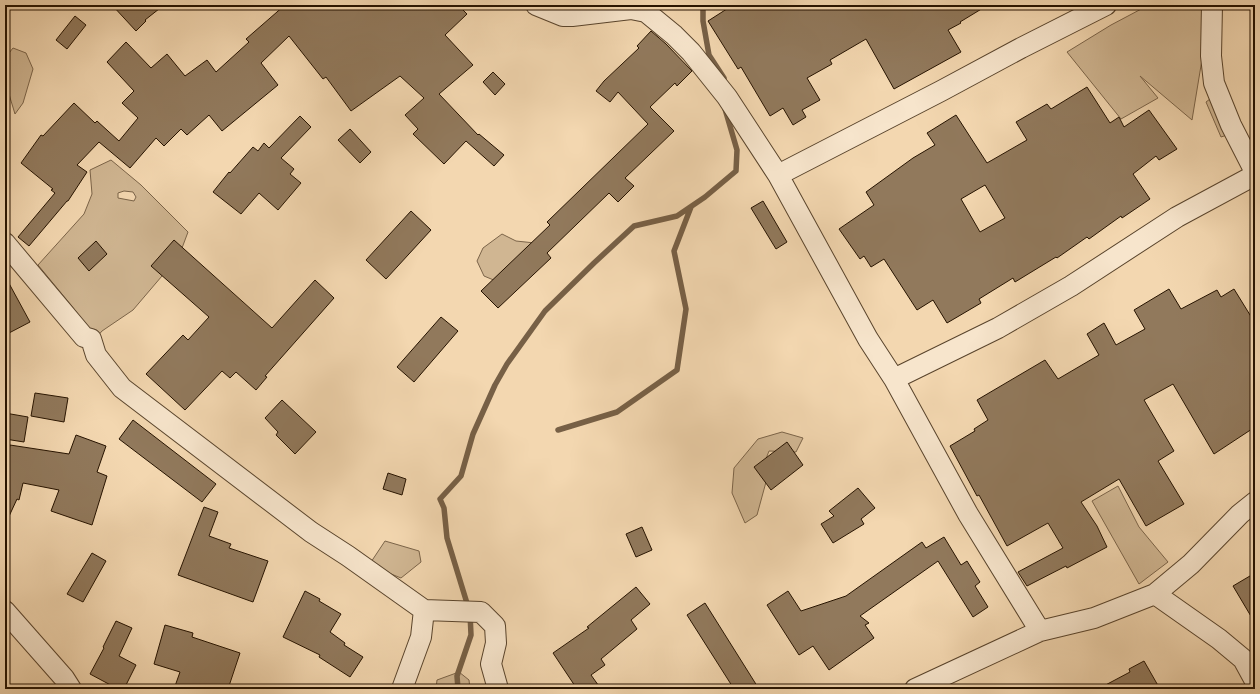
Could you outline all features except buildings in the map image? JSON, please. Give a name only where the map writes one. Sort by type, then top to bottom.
[{"type":"street","points":[[536,5],[568,16],[649,8],[691,52],[727,97],[778,175],[868,339],[894,379],[968,514],[1040,632]]},
{"type":"street","points":[[778,175],[1106,5]]},
{"type":"street","points":[[1212,5],[1211,56],[1214,83],[1231,125],[1255,172]]},
{"type":"street","points":[[894,379],[998,328],[1071,286],[1177,218],[1255,175]]},
{"type":"street","points":[[5,242],[84,338],[90,339],[96,355],[122,388],[311,532],[348,556],[424,610],[481,612],[495,626],[496,643],[491,664],[498,689]]},
{"type":"street","points":[[915,689],[1040,632],[1094,618],[1155,594],[1191,564],[1240,514],[1255,502]]},
{"type":"street","points":[[1155,594],[1219,639],[1243,659],[1255,681]]},
{"type":"street","points":[[402,689],[421,638],[424,610]]},
{"type":"street","points":[[5,612],[64,678],[71,689]]},
{"type":"shaded area","points":[[1151,5],[1211,5],[1192,120],[1140,76],[1158,98],[1121,119],[1067,52],[1111,25]]},
{"type":"shaded area","points":[[13,48],[26,53],[33,69],[23,103],[15,114],[5,81],[5,58]]},
{"type":"shaded area","points":[[1214,96],[1230,134],[1221,137],[1206,102]]},
{"type":"shaded area","points":[[111,160],[141,185],[188,232],[179,256],[133,310],[102,331],[96,338],[38,265],[84,214],[92,194],[90,170]],"holes":[[[124,191],[133,192],[136,197],[134,201],[118,198],[118,193]]]},
{"type":"shaded area","points":[[502,234],[516,241],[535,243],[496,281],[484,276],[477,261],[483,248]]},
{"type":"shaded area","points":[[782,432],[803,438],[796,452],[769,451],[760,474],[766,482],[757,515],[745,523],[732,493],[734,468],[758,439]]},
{"type":"shaded area","points":[[1118,486],[1139,527],[1168,562],[1139,584],[1092,501]]},
{"type":"shaded area","points":[[385,541],[419,551],[421,562],[401,578],[369,565]]},
{"type":"shaded area","points":[[459,672],[469,680],[470,689],[436,689],[437,680]]},
{"type":"waterway","points":[[703,5],[703,21],[709,55],[724,78]]},
{"type":"waterway","points":[[458,689],[457,676],[471,635],[470,613],[447,538],[444,508],[440,499],[461,476],[473,434],[495,385],[507,364],[545,311],[634,226],[677,216],[705,197],[736,171],[737,150],[725,109]]},
{"type":"waterway","points":[[558,430],[617,412],[677,370],[686,309],[674,251],[691,207]]}]
